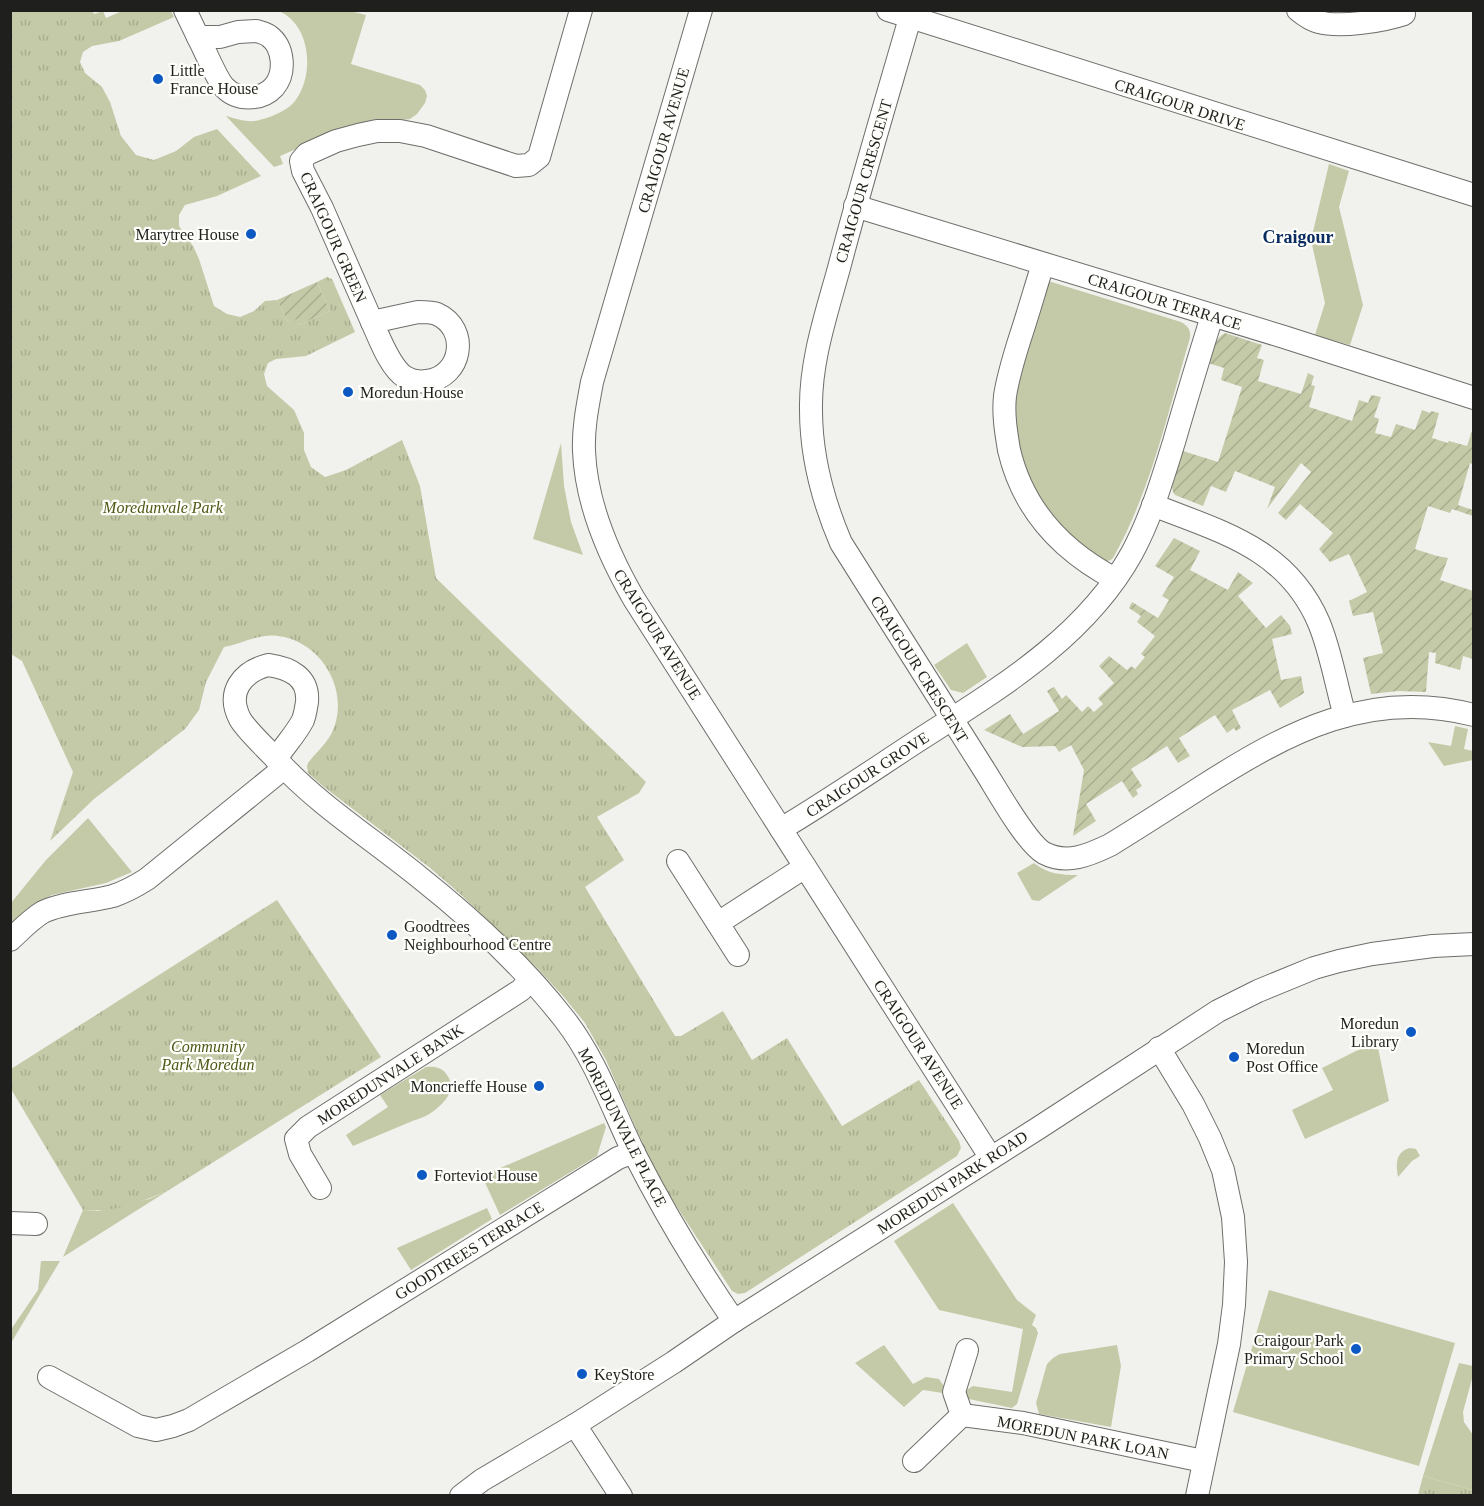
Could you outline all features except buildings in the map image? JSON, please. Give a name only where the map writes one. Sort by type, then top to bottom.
[{"type":"street","points":[[185,10],[198,37]]},
{"type":"street","name":"CRAIGOUR GREEN","points":[[372,322],[322,208],[303,171],[301,161],[307,154],[347,138],[377,131],[400,131],[426,136],[516,166],[529,165],[539,158],[581,10]]},
{"type":"street","name":"CRAIGOUR AVENUE","points":[[701,10],[592,382],[585,415],[584,451],[588,483],[605,541],[617,570],[634,599],[991,1158]]},
{"type":"street","name":"CRAIGOUR DRIVE","points":[[888,10],[1473,195]]},
{"type":"street","points":[[1298,10],[1320,22],[1341,24],[1408,18]]},
{"type":"street","name":"CRAIGOUR CRESCENT","points":[[910,18],[855,206],[815,361],[811,409],[814,449],[831,519],[841,543],[1034,845],[1049,855],[1065,859],[1081,858],[1110,845],[1258,752],[1327,721],[1367,711],[1409,707],[1449,710],[1473,715]]},
{"type":"street","name":"CRAIGOUR TERRACE","points":[[855,206],[1284,337],[1473,398]]},
{"type":"street","points":[[1043,264],[1007,384],[1005,428],[1011,459],[1024,493],[1042,521],[1077,556],[1115,579]]},
{"type":"street","name":"CRAIGOUR GROVE","points":[[781,829],[989,694],[1048,651],[1085,616],[1115,579],[1136,546],[1163,477],[1212,316]]},
{"type":"street","points":[[1153,505],[1246,543],[1272,560],[1284,572],[1299,589],[1318,622],[1325,639],[1345,716]]},
{"type":"street","name":"MOREDUNVALE PLACE","points":[[10,940],[29,922],[44,912],[66,905],[114,896],[147,879],[280,763],[319,801],[420,877],[494,942],[565,1019],[591,1058],[634,1152],[674,1227],[734,1321]]},
{"type":"street","points":[[678,861],[738,955]]},
{"type":"street","points":[[718,923],[806,867]]},
{"type":"street","name":"MOREDUN PARK ROAD","points":[[460,1496],[1218,1011],[1258,991],[1314,968],[1372,954],[1433,946],[1473,944]]},
{"type":"street","name":"MOREDUNVALE BANK","points":[[320,1188],[300,1154],[296,1139],[308,1127],[521,990],[530,979]]},
{"type":"street","points":[[1159,1048],[1193,1104],[1210,1138],[1223,1170],[1233,1217],[1236,1262],[1229,1344],[1197,1496]]},
{"type":"street","name":"GOODTREES TERRACE","points":[[49,1377],[138,1426],[156,1430],[189,1420],[307,1352],[618,1158],[634,1152]]},
{"type":"street","points":[[10,1223],[36,1224]]},
{"type":"street","points":[[914,1461],[962,1415],[954,1392],[967,1350]]},
{"type":"street","name":"MOREDUN PARK LOAN","points":[[962,1415],[1023,1423],[1203,1461]]},
{"type":"street","points":[[574,1425],[621,1496]]},
{"type":"green space","name":"Moredunvale Park","points":[[92,10],[94,14],[103,11],[106,18],[122,11],[171,11],[174,17],[119,41],[92,46],[83,52],[80,62],[85,73],[102,87],[110,102],[121,136],[136,155],[154,160],[176,151],[194,137],[217,129],[261,176],[217,196],[185,205],[179,215],[179,226],[199,259],[214,306],[227,314],[240,317],[254,311],[265,301],[277,300],[288,322],[296,318],[299,325],[330,311],[317,282],[327,277],[332,279],[355,332],[306,356],[276,359],[268,363],[264,374],[267,386],[294,410],[304,433],[304,450],[311,467],[325,477],[346,470],[402,440],[420,486],[436,578],[646,782],[639,793],[597,817],[624,860],[585,887],[675,1036],[681,1036],[723,1011],[752,1060],[787,1038],[842,1126],[919,1080],[959,1141],[961,1148],[957,1156],[745,1293],[738,1294],[732,1291],[671,1198],[651,1163],[606,1060],[585,1023],[563,996],[458,892],[308,773],[308,763],[331,735],[337,715],[338,699],[328,670],[319,657],[307,647],[293,640],[271,635],[224,647],[206,682],[199,710],[185,729],[94,799],[50,841],[73,772],[22,661],[11,654],[11,11]]},
{"type":"green space","points":[[279,11],[350,11],[366,15],[351,64],[420,85],[427,96],[425,103],[410,119],[354,124],[280,156],[283,164],[274,167],[226,116],[251,121],[267,118],[289,107],[301,90],[307,65],[303,39],[298,27]]},
{"type":"green space","points":[[1329,164],[1349,171],[1339,207],[1363,305],[1350,345],[1315,335],[1325,303],[1311,240]]},
{"type":"green space","points":[[1045,280],[1181,322],[1190,333],[1166,422],[1138,506],[1113,558],[1108,561],[1092,557],[1039,503],[1015,443],[1015,381]]},
{"type":"green space","points":[[317,282],[330,311],[299,325],[296,319],[288,322],[277,300]]},
{"type":"green space","points":[[1225,333],[1262,345],[1257,358],[1264,360],[1258,381],[1301,394],[1308,373],[1314,376],[1311,385],[1315,386],[1309,407],[1352,421],[1359,400],[1368,403],[1371,395],[1381,397],[1374,417],[1379,419],[1375,433],[1391,437],[1396,424],[1415,430],[1422,410],[1439,413],[1432,438],[1467,446],[1473,431],[1473,464],[1470,463],[1458,505],[1473,510],[1473,516],[1452,509],[1450,513],[1428,506],[1415,549],[1448,558],[1440,580],[1473,591],[1473,659],[1463,656],[1460,670],[1435,663],[1436,653],[1429,652],[1426,692],[1398,691],[1371,694],[1363,658],[1383,653],[1373,612],[1353,616],[1349,601],[1367,592],[1349,554],[1330,562],[1319,549],[1333,533],[1300,504],[1286,520],[1278,513],[1311,472],[1301,463],[1267,509],[1275,487],[1235,471],[1226,492],[1211,486],[1203,506],[1175,495],[1173,492],[1172,487],[1183,451],[1218,462],[1242,387],[1221,380],[1224,368],[1208,363],[1216,342]]},
{"type":"green space","points":[[561,443],[564,486],[571,522],[583,555],[533,539]]},
{"type":"green space","points":[[1174,538],[1200,551],[1190,570],[1228,590],[1238,572],[1253,583],[1238,596],[1266,628],[1281,615],[1290,626],[1292,634],[1272,639],[1281,680],[1301,676],[1304,693],[1280,708],[1270,690],[1232,710],[1241,728],[1236,731],[1234,728],[1227,733],[1215,715],[1179,738],[1190,756],[1178,763],[1167,746],[1131,769],[1142,786],[1136,790],[1138,794],[1133,798],[1122,781],[1086,804],[1096,821],[1073,836],[1084,770],[1071,745],[1059,752],[1055,746],[1022,747],[984,730],[1010,714],[1023,734],[1059,711],[1047,691],[1054,687],[1062,699],[1066,695],[1082,712],[1088,706],[1094,712],[1103,704],[1098,698],[1114,683],[1099,666],[1109,656],[1127,670],[1131,666],[1135,669],[1145,657],[1141,654],[1155,636],[1137,622],[1141,616],[1129,608],[1132,602],[1158,618],[1169,600],[1162,596],[1174,577],[1155,566]]},
{"type":"green space","points":[[967,643],[987,677],[963,693],[951,690],[934,665]]},
{"type":"green space","points":[[1455,726],[1468,729],[1464,749],[1473,751],[1473,760],[1444,766],[1428,742],[1451,746]]},
{"type":"green space","points":[[88,818],[132,872],[106,883],[52,895],[35,904],[11,927],[11,903],[46,860]]},
{"type":"green space","points":[[1034,863],[1044,870],[1055,873],[1078,875],[1039,901],[1032,900],[1017,873]]},
{"type":"green space","name":"Community Park Moredun","points":[[277,900],[381,1057],[169,1190],[116,1208],[83,1210],[11,1089],[11,1069]]},
{"type":"green space","points":[[1377,1043],[1389,1101],[1305,1139],[1292,1110],[1333,1090],[1322,1068]]},
{"type":"green space","points":[[426,1067],[440,1069],[450,1080],[449,1094],[443,1103],[426,1116],[353,1146],[346,1135],[388,1107],[380,1095]]},
{"type":"green space","points":[[604,1123],[606,1127],[597,1156],[500,1215],[482,1176]]},
{"type":"green space","points":[[1410,1148],[1416,1149],[1420,1156],[1412,1161],[1398,1177],[1399,1156]]},
{"type":"green space","points":[[169,1190],[63,1257],[83,1210],[98,1211],[149,1199]]},
{"type":"green space","points":[[953,1203],[1017,1300],[1036,1315],[1032,1325],[1038,1333],[1017,1404],[1012,1408],[964,1398],[965,1391],[973,1386],[1012,1392],[1023,1329],[939,1310],[894,1241]]},
{"type":"green space","points":[[487,1208],[492,1219],[411,1270],[397,1248]]},
{"type":"green space","points":[[41,1261],[60,1261],[11,1343],[11,1328],[38,1290]]},
{"type":"green space","points":[[1269,1290],[1455,1343],[1419,1466],[1233,1412]]},
{"type":"green space","points":[[884,1345],[913,1384],[926,1377],[939,1379],[944,1386],[943,1393],[923,1390],[904,1407],[855,1363]]},
{"type":"green space","points":[[1117,1345],[1121,1366],[1111,1427],[1039,1414],[1036,1403],[1047,1364],[1053,1358],[1060,1354]]},
{"type":"green space","points":[[1459,1363],[1473,1366],[1473,1375],[1463,1412],[1464,1422],[1473,1435],[1473,1490],[1423,1476]]},
{"type":"green space","points":[[1423,1476],[1473,1490],[1473,1495],[1418,1495]]},
{"type":"place","name":"Little France House","points":[[158,79]]},
{"type":"place","name":"Marytree House","points":[[251,234]]},
{"type":"place","name":"Moredun House","points":[[348,392]]},
{"type":"place","name":"Goodtrees Neighbourhood Centre","points":[[392,935]]},
{"type":"place","name":"Moredun Library","points":[[1411,1032]]},
{"type":"place","name":"Moredun Post Office","points":[[1234,1057]]},
{"type":"place","name":"Moncrieffe House","points":[[539,1086]]},
{"type":"place","name":"Forteviot House","points":[[422,1175]]},
{"type":"place","name":"Craigour Park Primary School","points":[[1356,1349]]},
{"type":"place","name":"KeyStore","points":[[582,1374]]},
{"type":"district","name":"Craigour","points":[[1298,237]]}]
